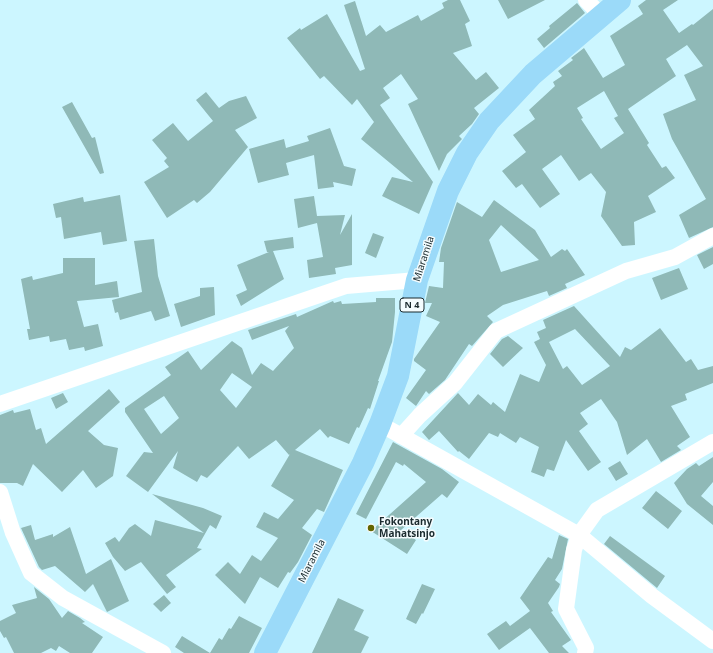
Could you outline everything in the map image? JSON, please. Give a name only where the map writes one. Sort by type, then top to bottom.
[{"type":"main road","name":"Miaramila","points":[[265,653],[363,463],[380,424],[398,376],[417,280],[448,191],[467,153],[489,121],[533,74],[600,19],[620,0]]},
{"type":"street","points":[[586,0],[593,7],[600,19]]},
{"type":"street","points":[[401,436],[420,415],[455,383],[496,331],[626,271],[675,257],[713,236]]},
{"type":"street","points":[[0,404],[346,286],[417,280]]},
{"type":"street","points":[[380,424],[579,534],[652,596],[713,641]]},
{"type":"street","points":[[585,653],[586,648],[566,609],[574,550],[579,534],[597,510],[713,442]]},
{"type":"street","points":[[0,492],[13,533],[31,573],[64,598],[163,653]]},
{"type":"building","points":[[448,0],[460,0],[470,21],[465,24],[472,46],[453,53],[476,80],[486,72],[499,88],[474,108],[479,114],[472,124],[459,136],[462,139],[447,154],[439,171],[408,104],[418,99],[401,74],[383,88],[390,98],[380,105],[433,182],[419,214],[382,196],[392,177],[413,182],[361,139],[374,122],[357,99],[352,105],[324,76],[320,79],[287,38],[300,28],[301,30],[327,14],[360,71],[365,69],[344,5],[355,1],[366,36],[380,25],[386,32],[418,15],[421,21],[444,8],[442,3]]},
{"type":"building","points":[[498,0],[545,0],[508,19]]},
{"type":"building","points":[[646,0],[678,0],[663,10],[679,33],[692,24],[693,25],[713,9],[713,227],[689,238],[679,215],[706,199],[672,139],[663,114],[696,100],[684,75],[703,66],[687,45],[666,59],[676,76],[628,109],[649,143],[647,145],[662,168],[666,166],[675,178],[648,196],[656,212],[634,222],[635,245],[622,246],[601,216],[606,192],[591,173],[579,181],[561,155],[542,169],[560,194],[540,208],[522,184],[516,188],[502,171],[526,152],[513,135],[535,119],[529,110],[555,86],[553,82],[562,76],[558,71],[573,60],[571,58],[584,48],[603,78],[625,65],[610,36],[643,14],[638,6]],"holes":[[[604,91],[618,116],[614,118],[624,133],[601,149],[581,119],[583,118],[577,108]]]},
{"type":"building","points":[[577,3],[585,13],[544,48],[537,39],[550,28],[549,26]]},
{"type":"building","points":[[206,92],[219,108],[229,101],[246,96],[257,118],[235,130],[248,147],[210,192],[197,203],[194,200],[167,218],[144,182],[169,167],[164,161],[167,158],[152,140],[173,123],[188,141],[213,121],[196,100]]},
{"type":"building","points":[[72,102],[92,138],[95,137],[104,173],[100,174],[62,107]]},
{"type":"building","points":[[330,128],[344,166],[356,169],[352,186],[333,182],[334,187],[318,189],[314,155],[286,163],[289,175],[258,183],[249,149],[284,139],[286,148],[309,141],[307,136]]},
{"type":"building","points":[[120,195],[127,241],[103,245],[101,232],[64,239],[61,217],[56,218],[53,204],[83,197],[84,202]]},
{"type":"building","points":[[314,196],[317,216],[345,215],[340,235],[352,214],[352,265],[335,268],[336,274],[309,278],[307,260],[323,257],[317,223],[298,228],[294,199]]},
{"type":"building","points":[[494,200],[535,230],[551,257],[562,249],[565,251],[567,249],[585,275],[565,284],[567,288],[549,296],[547,291],[503,305],[487,316],[493,322],[472,346],[469,344],[445,380],[429,394],[426,391],[416,406],[406,398],[426,370],[414,361],[414,359],[440,322],[426,316],[432,303],[425,303],[429,286],[443,288],[444,262],[439,262],[441,248],[457,202],[482,217]],"holes":[[[501,225],[539,260],[501,272],[489,240]]]},
{"type":"building","points":[[373,233],[384,237],[376,258],[365,253]]},
{"type":"building","points":[[293,237],[294,248],[273,251],[284,279],[241,306],[236,295],[247,290],[237,265],[269,252],[267,252],[264,241]]},
{"type":"building","points":[[154,239],[158,276],[170,316],[155,321],[151,311],[120,320],[118,312],[115,313],[112,300],[142,292],[134,241]]},
{"type":"building","points":[[713,247],[713,264],[704,269],[697,255]]},
{"type":"building","points":[[63,258],[95,258],[95,285],[117,281],[119,297],[77,301],[84,327],[98,324],[103,346],[85,351],[84,347],[69,350],[66,339],[50,342],[49,336],[29,340],[27,329],[30,329],[21,279],[32,276],[33,280],[63,273]]},
{"type":"building","points":[[679,268],[688,289],[661,300],[652,278]]},
{"type":"building","points":[[214,287],[215,315],[181,327],[174,304],[200,296],[200,288]]},
{"type":"building","points":[[376,298],[395,298],[395,312],[392,342],[370,409],[368,408],[359,428],[357,427],[349,444],[330,436],[328,438],[320,429],[295,450],[343,470],[324,512],[317,509],[302,528],[312,535],[298,562],[290,573],[288,572],[278,588],[260,577],[245,604],[215,575],[228,562],[240,574],[252,555],[261,561],[278,538],[256,527],[264,512],[278,519],[294,500],[271,486],[290,454],[289,455],[276,440],[249,459],[238,446],[207,478],[201,475],[197,482],[173,468],[178,451],[148,492],[126,476],[144,452],[153,453],[125,412],[125,408],[171,375],[165,367],[188,351],[201,370],[232,341],[242,348],[252,375],[261,363],[273,371],[294,348],[285,331],[289,326],[252,340],[248,330],[296,314],[297,317],[333,301],[334,303],[341,301],[342,304],[376,302]],"holes":[[[232,373],[252,387],[236,408],[220,390]],[[164,396],[179,418],[161,434],[144,409]]]},
{"type":"building","points":[[574,306],[620,357],[625,347],[631,350],[660,328],[686,362],[691,359],[698,370],[713,366],[713,383],[685,394],[687,400],[671,406],[690,437],[677,446],[681,450],[661,462],[647,439],[627,455],[617,422],[601,399],[580,413],[588,424],[579,431],[601,462],[588,471],[566,440],[554,471],[547,469],[544,477],[531,472],[539,447],[520,437],[516,443],[500,433],[498,437],[489,433],[469,459],[459,451],[458,452],[439,431],[429,440],[422,432],[458,393],[469,405],[478,394],[491,405],[493,402],[505,412],[520,374],[539,382],[546,365],[534,342],[540,339],[537,332],[546,328],[543,320]],"holes":[[[575,329],[610,366],[582,385],[567,366],[563,369],[549,342]]]},
{"type":"building","points":[[508,336],[523,348],[503,367],[490,354],[502,339]]},
{"type":"building","points":[[109,389],[120,402],[88,431],[104,445],[118,448],[113,476],[96,488],[83,470],[62,492],[33,464],[23,486],[17,483],[0,483],[0,415],[13,410],[14,413],[30,409],[36,430],[41,428],[46,444]]},
{"type":"building","points":[[63,393],[68,402],[56,409],[51,398]]},
{"type":"building","points":[[393,442],[442,469],[459,482],[447,498],[442,494],[401,530],[416,540],[407,554],[371,531],[426,482],[404,464],[403,466],[396,462],[366,519],[356,514]]},
{"type":"building","points":[[713,457],[713,482],[701,496],[713,506],[713,525],[687,504],[674,483],[687,469],[696,463],[699,466]]},
{"type":"building","points":[[620,461],[628,474],[616,481],[608,468]]},
{"type":"building","points":[[656,491],[682,511],[668,529],[642,508]]},
{"type":"building","points":[[152,494],[203,508],[222,516],[216,529],[210,525],[197,548],[202,549],[166,575],[176,587],[167,594],[141,562],[125,571],[113,557],[105,543],[115,537],[119,542],[129,528],[135,524],[151,536],[155,520],[204,533]]},
{"type":"building","points":[[31,525],[35,540],[53,534],[53,537],[70,527],[86,574],[111,559],[129,601],[107,612],[93,584],[85,592],[55,566],[42,570],[39,567],[21,528]]},
{"type":"building","points":[[559,535],[568,539],[562,569],[555,580],[560,584],[548,603],[553,611],[551,612],[571,640],[562,646],[569,653],[549,653],[530,628],[499,650],[487,634],[506,621],[510,626],[530,611],[520,598],[548,557],[552,559]]},
{"type":"building","points":[[610,536],[665,576],[657,588],[604,544]]},
{"type":"building","points":[[422,584],[435,589],[423,614],[422,613],[416,624],[406,619]]},
{"type":"building","points":[[34,587],[49,599],[62,618],[68,611],[80,618],[85,622],[82,623],[103,637],[92,653],[70,653],[59,646],[56,651],[51,648],[41,653],[14,653],[6,637],[4,638],[0,631],[0,621],[16,613],[12,605],[37,598]]},
{"type":"building","points":[[164,595],[171,603],[161,612],[153,604]]},
{"type":"building","points":[[338,598],[364,610],[354,630],[369,637],[361,653],[312,653]]},
{"type":"building","points":[[239,616],[262,628],[249,653],[210,653],[219,638],[222,640],[229,628],[231,629]]},
{"type":"building","points":[[182,636],[210,653],[184,653],[175,647]]},
{"type":"place","name":"Fokontany Mahatsinjo","points":[[371,528]]}]
